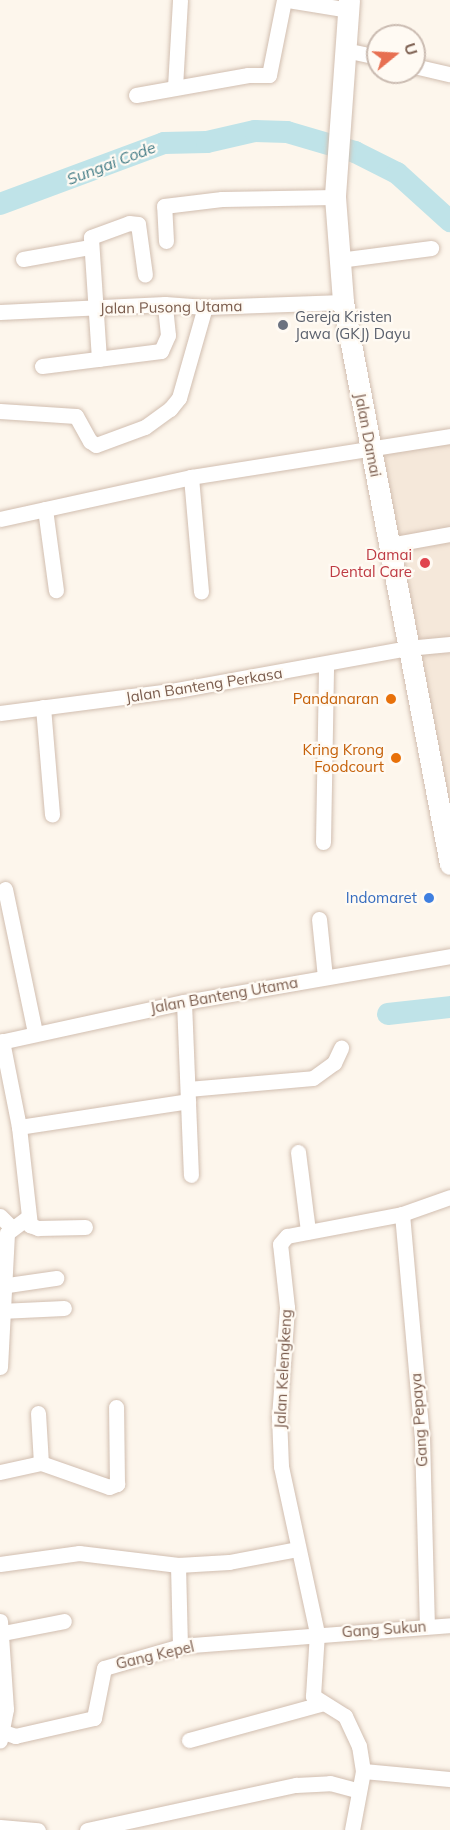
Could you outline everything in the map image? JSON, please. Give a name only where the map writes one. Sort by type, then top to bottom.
[{"type":"main road","name":"Jalan Damai","points":[[349,5],[335,196],[343,302],[407,648],[445,799],[450,864]]},
{"type":"street","points":[[176,87],[180,0]]},
{"type":"street","points":[[136,95],[248,75],[269,75],[286,0],[349,5]]},
{"type":"street","points":[[345,50],[366,54]]},
{"type":"street","points":[[426,69],[450,74]]},
{"type":"street","points":[[166,241],[164,206],[222,199],[335,196]]},
{"type":"street","points":[[99,359],[89,247],[91,237],[134,222],[139,229],[145,275]]},
{"type":"street","points":[[23,259],[89,247]]},
{"type":"street","points":[[339,260],[431,248]]},
{"type":"street","name":"Jalan Pusong Utama","points":[[0,312],[165,304],[205,307],[343,302]]},
{"type":"street","points":[[42,366],[161,351],[168,334],[165,304]]},
{"type":"street","points":[[0,411],[76,416],[90,441],[96,445],[151,424],[179,398],[205,307]]},
{"type":"street","points":[[0,519],[191,477],[450,436]]},
{"type":"street","points":[[191,477],[201,592]]},
{"type":"street","points":[[45,509],[56,590]]},
{"type":"street","points":[[389,545],[450,534]]},
{"type":"street","name":"Jalan Banteng Perkasa","points":[[0,713],[114,699],[326,665],[407,648],[450,644]]},
{"type":"street","points":[[323,842],[326,665]]},
{"type":"street","points":[[43,707],[52,815]]},
{"type":"street","points":[[5,889],[35,1033]]},
{"type":"street","points":[[319,919],[325,977]]},
{"type":"street","name":"Jalan Banteng Utama","points":[[1,1041],[184,1002],[450,956]]},
{"type":"street","points":[[184,1002],[191,1175]]},
{"type":"street","points":[[1,1041],[19,1127],[27,1218],[30,1225],[38,1228],[85,1227]]},
{"type":"street","points":[[19,1127],[188,1095],[313,1078],[333,1063],[341,1048]]},
{"type":"street","points":[[298,1152],[308,1231]]},
{"type":"street","name":"Jalan Kelengkeng","points":[[321,1704],[313,1696],[317,1633],[297,1549],[281,1466],[279,1417],[287,1307],[280,1248],[287,1236],[402,1214],[450,1197]]},
{"type":"street","name":"Gang Pepaya","points":[[402,1214],[422,1437],[427,1626]]},
{"type":"street","points":[[0,1367],[5,1221],[27,1218]]},
{"type":"street","points":[[2,1286],[56,1278]]},
{"type":"street","points":[[1,1311],[64,1308]]},
{"type":"street","points":[[0,1472],[41,1463],[109,1487],[117,1484],[116,1407]]},
{"type":"street","points":[[38,1413],[41,1463]]},
{"type":"street","points":[[0,1564],[79,1552],[178,1565],[229,1562],[297,1549]]},
{"type":"street","points":[[178,1565],[180,1646]]},
{"type":"street","points":[[0,1735],[6,1709],[1,1627],[64,1622]]},
{"type":"street","name":"Gang Sukun","points":[[317,1633],[450,1625]]},
{"type":"street","name":"Gang Kepel","points":[[0,1735],[15,1736],[94,1718],[104,1668],[180,1646],[317,1633]]},
{"type":"street","points":[[189,1740],[321,1704],[335,1709],[353,1727],[363,1771],[352,1830]]},
{"type":"street","points":[[363,1771],[450,1779]]},
{"type":"street","points":[[87,1830],[296,1785],[330,1783],[359,1791]]},
{"type":"street","points":[[0,1827],[38,1830]]},
{"type":"shaded area","points":[[450,431],[450,830],[371,449]]},
{"type":"waterway","name":"Sungai Code","points":[[0,204],[164,143],[207,142],[255,131],[287,132],[355,152],[397,173],[450,221]]},
{"type":"waterway","points":[[388,1014],[450,1007]]},
{"type":"place","name":"Gereja Kristen Jawa (GKJ) Dayu","points":[[283,325]]},
{"type":"place","name":"Damai Dental Care","points":[[425,563]]},
{"type":"place","name":"Pandanaran","points":[[391,699]]},
{"type":"place","name":"Kring Krong Foodcourt","points":[[396,758]]},
{"type":"place","name":"Indomaret","points":[[429,898]]}]
